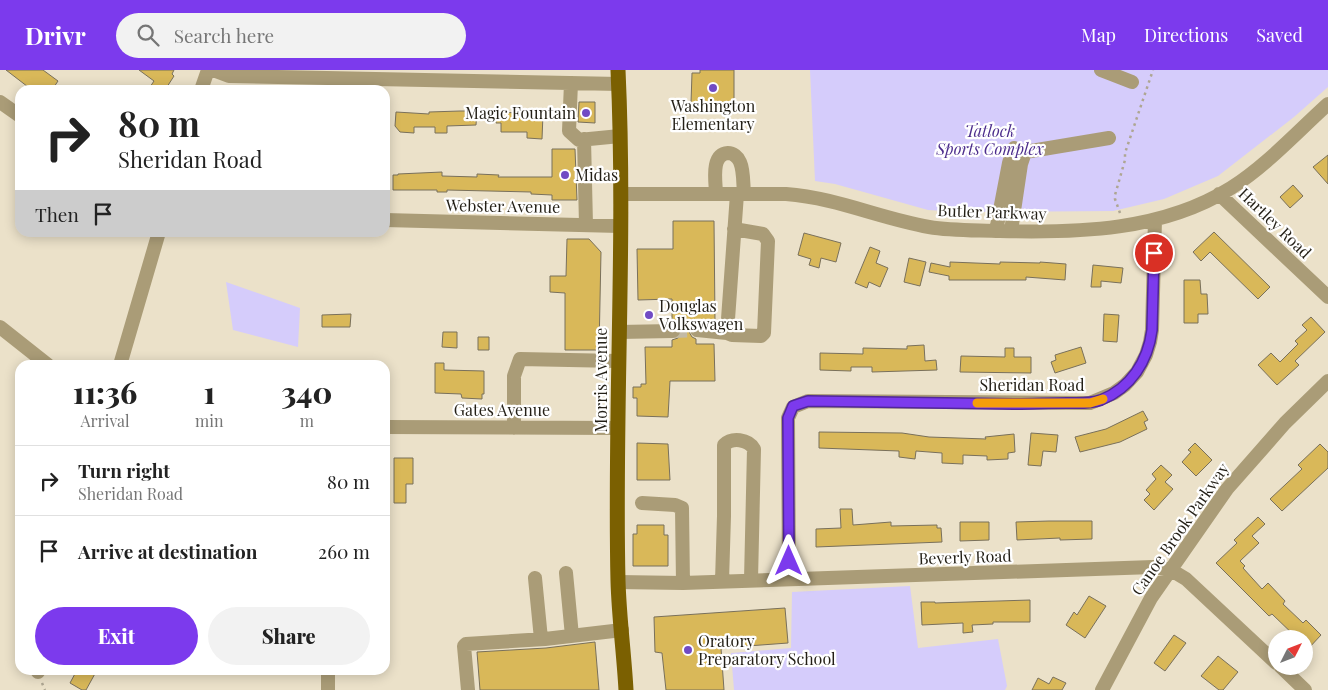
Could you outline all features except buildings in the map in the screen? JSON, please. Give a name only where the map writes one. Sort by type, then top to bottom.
[{"type":"main road","name":"Morris Avenue","points":[[619,77],[621,194],[618,361],[618,582],[626,690]]},
{"type":"street","points":[[203,85],[208,70]]},
{"type":"street","points":[[213,70],[229,76],[571,84],[619,77]]},
{"type":"street","points":[[1101,70],[1132,82]]},
{"type":"street","points":[[571,84],[569,131],[579,140],[620,136]]},
{"type":"street","points":[[0,102],[15,112]]},
{"type":"street","name":"Butler Parkway","points":[[621,194],[809,196],[835,201],[896,221],[932,228],[996,231],[1105,229],[1155,220],[1187,209],[1219,194],[1246,177],[1262,164],[1328,104]]},
{"type":"street","points":[[996,231],[1008,163],[1019,150],[1109,138]]},
{"type":"street","points":[[584,139],[586,225]]},
{"type":"street","points":[[1011,231],[1021,164],[1019,150]]},
{"type":"street","points":[[716,194],[716,162],[721,156],[729,153],[736,156],[741,164],[740,194],[734,229],[727,333]]},
{"type":"street","name":"Hartley Road","points":[[1219,194],[1328,297]]},
{"type":"street","name":"Webster Avenue","points":[[390,220],[620,226]]},
{"type":"street","name":"Sheridan Road","points":[[789,579],[788,418],[793,406],[808,401],[1090,403],[1114,393],[1137,372],[1150,342],[1155,220]]},
{"type":"street","points":[[697,330],[732,335],[761,336],[764,333],[768,241],[763,234],[734,229]]},
{"type":"street","points":[[121,360],[158,237]]},
{"type":"street","points":[[0,327],[42,360]]},
{"type":"street","points":[[619,332],[673,331]]},
{"type":"street","points":[[514,428],[514,376],[520,359],[618,361]]},
{"type":"street","name":"Canoe Brook Parkway","points":[[1102,690],[1151,598],[1227,489],[1285,423],[1328,381]]},
{"type":"street","name":"Gates Avenue","points":[[390,427],[618,428]]},
{"type":"street","points":[[722,582],[724,445],[728,442],[741,440],[747,442],[754,449],[751,580]]},
{"type":"street","points":[[642,503],[674,505],[682,508],[683,583]]},
{"type":"street","name":"Beverly Road","points":[[618,582],[722,582],[1154,567],[1171,570],[1186,579],[1268,656]]},
{"type":"street","points":[[566,573],[572,636]]},
{"type":"street","points":[[535,578],[541,639]]},
{"type":"street","points":[[468,690],[464,646],[466,644],[541,639],[622,630]]},
{"type":"street","points":[[328,675],[328,690]]},
{"type":"street","points":[[1290,675],[1306,690]]},
{"type":"path","points":[[1120,213],[1115,199],[1125,153],[1153,70]]},
{"type":"green space","name":"Tatlock Sports Complex","points":[[810,70],[1328,70],[1328,87],[1294,117],[1218,176],[1164,199],[1113,211],[960,212],[928,210],[835,184],[815,181]]},
{"type":"green space","points":[[226,282],[300,308],[298,347],[233,330]]},
{"type":"green space","points":[[910,586],[918,648],[998,639],[1007,686],[1005,690],[734,690],[731,653],[791,648],[792,592]]},
{"type":"tunnel","points":[[673,331],[697,330]]},
{"type":"slow traffic","points":[[977,403],[1090,403],[1103,399]]},
{"type":"place","name":"Washington Elementary","points":[[713,88]]},
{"type":"place","name":"Magic Fountain","points":[[586,113]]},
{"type":"place","name":"Midas","points":[[565,175]]},
{"type":"place","name":"Douglas Volkswagen","points":[[649,315]]},
{"type":"place","name":"Oratory Preparatory School","points":[[688,650]]},
{"type":"route","points":[[789,561],[788,418],[793,406],[808,401],[1034,404],[1090,403],[1100,400],[1125,385],[1137,372],[1146,355],[1152,330],[1154,253]]}]
